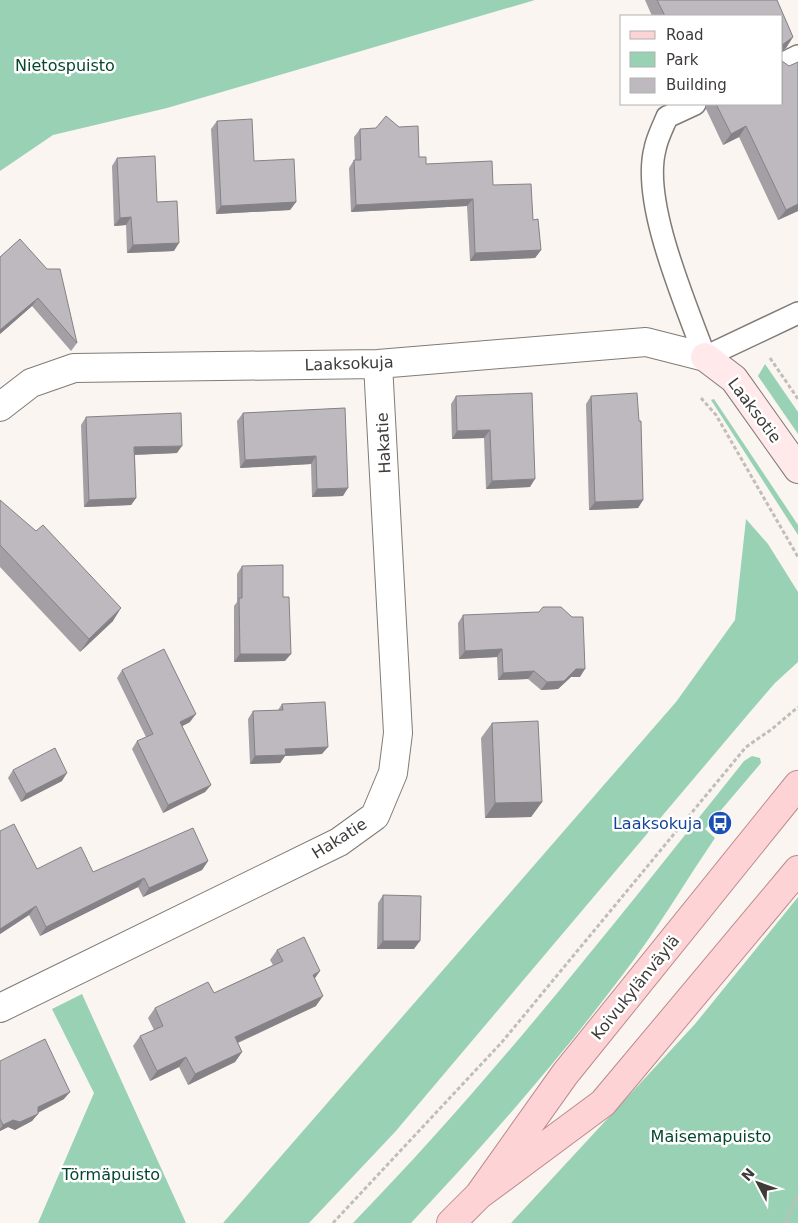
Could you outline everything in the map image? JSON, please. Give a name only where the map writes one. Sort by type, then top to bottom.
[{"type":"main road","name":"Koivukylänväylä","points":[[479,1196],[565,1074],[798,785]]},
{"type":"main road","name":"Koivukylänväylä","points":[[451,1223],[479,1196],[603,1103],[798,870]]},
{"type":"street","name":"Laaksokuja","points":[[0,407],[31,383],[74,368],[378,364],[646,342],[705,357]]},
{"type":"street","name":"Laaksotie","points":[[705,357],[734,379],[798,469]]},
{"type":"street","name":"Hakatie","points":[[0,1008],[338,842],[375,816],[393,772],[398,733],[378,364]]},
{"type":"lane","points":[[783,64],[798,56]]},
{"type":"lane","points":[[693,105],[667,117],[654,149],[652,184],[666,249],[705,357],[798,313]]},
{"type":"path","points":[[752,336],[798,399]]},
{"type":"path","points":[[699,396],[716,415],[798,557]]},
{"type":"path","points":[[333,1223],[502,1042],[746,746],[772,729],[798,707]]},
{"type":"path","points":[[785,1223],[798,1196]]},
{"type":"green space","name":"Nietospuisto","points":[[0,0],[535,0],[167,108],[53,135],[0,171]]},
{"type":"green space","points":[[765,364],[798,412],[798,434],[758,376]]},
{"type":"green space","points":[[714,399],[798,525],[798,535],[711,400]]},
{"type":"green space","points":[[746,519],[768,544],[798,592],[798,662],[775,683],[750,712],[395,1132],[309,1223],[223,1223],[676,702],[735,620]]},
{"type":"green space","points":[[752,756],[760,758],[761,763],[705,829],[715,838],[659,923],[599,1006],[521,1101],[411,1223],[353,1223],[405,1168],[505,1055],[602,939],[744,761]]},
{"type":"green space","name":"Maisemapuisto","points":[[798,897],[798,1223],[511,1223],[695,1024]]},
{"type":"green space","name":"Törmäpuisto","points":[[82,994],[186,1223],[38,1223],[94,1093],[52,1009]]},
{"type":"building","points":[[657,0],[777,0],[793,37],[783,44],[783,15],[664,15]]},
{"type":"building","points":[[783,62],[789,66],[798,62],[798,204],[786,210],[746,126],[731,134],[716,105],[783,105]]},
{"type":"building","points":[[386,116],[399,127],[418,126],[419,157],[426,157],[426,164],[492,161],[493,185],[531,184],[533,220],[538,219],[541,250],[475,253],[473,199],[356,205],[354,160],[361,160],[360,129],[376,128]]},
{"type":"building","points":[[252,119],[254,161],[294,159],[296,202],[221,206],[217,121]]},
{"type":"building","points":[[155,156],[157,202],[177,201],[179,243],[133,245],[131,217],[120,218],[117,158]]},
{"type":"building","points":[[20,239],[47,269],[60,269],[77,343],[38,298],[0,330],[0,257]]},
{"type":"building","points":[[532,393],[535,479],[492,481],[490,430],[457,431],[456,396]]},
{"type":"building","points":[[637,393],[639,421],[641,421],[643,500],[595,502],[591,396]]},
{"type":"building","points":[[345,408],[348,488],[317,489],[316,456],[245,460],[243,413]]},
{"type":"building","points":[[181,413],[182,446],[134,447],[136,498],[89,500],[86,417]]},
{"type":"building","points":[[0,500],[36,531],[43,525],[121,608],[89,639],[0,545]]},
{"type":"building","points":[[283,565],[283,597],[289,597],[291,654],[240,654],[239,598],[242,598],[242,566]]},
{"type":"building","points":[[543,607],[561,607],[572,617],[583,617],[585,669],[576,669],[564,681],[547,682],[534,671],[503,673],[502,649],[465,651],[463,615],[539,612]]},
{"type":"building","points":[[164,649],[196,714],[180,722],[211,785],[168,805],[137,741],[153,734],[122,670]]},
{"type":"building","points":[[325,702],[328,747],[285,749],[286,755],[255,756],[253,711],[283,710],[282,704]]},
{"type":"building","points":[[538,721],[542,802],[495,803],[492,723]]},
{"type":"building","points":[[55,748],[67,773],[26,794],[13,770]]},
{"type":"building","points":[[14,824],[37,869],[81,847],[93,872],[193,828],[208,861],[149,888],[144,878],[46,927],[36,906],[0,929],[0,831]]},
{"type":"building","points":[[383,895],[421,896],[420,941],[383,941]]},
{"type":"building","points":[[304,937],[320,971],[313,975],[323,996],[235,1037],[242,1052],[195,1074],[186,1057],[157,1071],[140,1036],[163,1026],[155,1008],[208,982],[214,993],[283,961],[277,950]]},
{"type":"building","points":[[45,1039],[70,1092],[38,1107],[38,1114],[20,1122],[13,1120],[3,1125],[0,1119],[0,1061]]},
{"type":"place","name":"Laaksokuja","points":[[720,823]]}]
